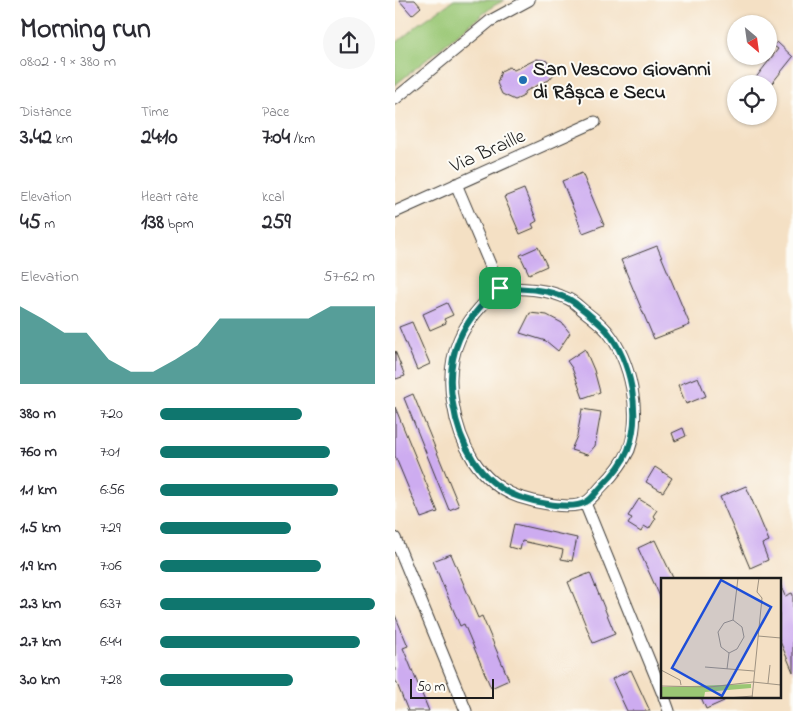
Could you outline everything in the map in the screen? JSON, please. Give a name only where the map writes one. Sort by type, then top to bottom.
[{"type":"street","points":[[395,99],[490,21],[529,0]]},
{"type":"street","name":"Via Braille","points":[[395,212],[595,122]]},
{"type":"street","points":[[456,184],[500,288]]},
{"type":"street","points":[[500,288],[539,289],[568,298],[607,332],[630,377],[633,432],[628,451],[612,477],[585,503],[562,506],[530,500],[504,491],[471,460],[460,438],[451,393],[451,366],[459,337],[480,305],[500,288]]},
{"type":"street","points":[[585,503],[661,690]]},
{"type":"street","points":[[395,538],[466,711]]},
{"type":"street","points":[[664,698],[669,711]]},
{"type":"green space","points":[[454,0],[505,0],[493,6],[395,85],[395,44],[419,24]]},
{"type":"building","points":[[399,0],[415,0],[421,7],[412,15]]},
{"type":"building","points":[[777,42],[793,57],[777,77],[777,75],[758,75],[766,65],[777,65]]},
{"type":"building","name":"San Vescovo Giovanni di Râșca e Secu","points":[[537,59],[547,61],[554,74],[549,80],[526,91],[522,97],[515,100],[502,94],[497,83],[501,71],[509,67],[514,70]]},
{"type":"building","points":[[582,173],[604,225],[583,233],[562,181]]},
{"type":"building","points":[[524,189],[537,221],[532,224],[534,228],[520,234],[504,197]]},
{"type":"building","points":[[657,246],[690,325],[654,339],[621,260]]},
{"type":"building","points":[[538,247],[547,266],[529,274],[520,255]]},
{"type":"building","points":[[447,303],[453,315],[444,319],[446,323],[430,330],[423,314]]},
{"type":"building","points":[[530,313],[547,315],[562,323],[570,333],[558,351],[546,341],[520,333]]},
{"type":"building","points":[[412,322],[430,364],[417,370],[399,327]]},
{"type":"building","points":[[585,349],[594,370],[600,392],[583,398],[572,368],[567,361]]},
{"type":"building","points":[[395,351],[405,376],[396,379],[395,376]]},
{"type":"building","points":[[698,377],[706,396],[686,404],[678,385]]},
{"type":"building","points":[[413,394],[459,506],[449,510],[404,398]]},
{"type":"building","points":[[395,407],[438,512],[421,518],[395,456]]},
{"type":"building","points":[[582,409],[601,412],[595,446],[587,455],[571,450],[577,436]]},
{"type":"building","points":[[683,428],[686,436],[675,441],[672,433]]},
{"type":"building","points":[[655,467],[672,478],[663,492],[646,482]]},
{"type":"building","points":[[746,486],[769,541],[762,544],[768,560],[750,568],[720,497]]},
{"type":"building","points":[[639,499],[657,510],[653,516],[656,518],[649,529],[644,526],[641,532],[628,524],[632,518],[628,516]]},
{"type":"building","points":[[514,524],[577,538],[572,561],[561,559],[563,550],[522,541],[520,550],[509,547]]},
{"type":"building","points":[[655,540],[673,578],[661,578],[661,599],[638,548]]},
{"type":"building","points":[[451,554],[478,618],[482,616],[509,680],[491,688],[464,624],[460,626],[433,561]]},
{"type":"building","points":[[590,573],[615,634],[593,643],[568,582]]},
{"type":"building","points":[[781,587],[785,596],[792,593],[793,595],[793,672],[781,644]]},
{"type":"building","points":[[395,615],[408,646],[403,648],[429,711],[408,711],[395,679]]},
{"type":"building","points":[[631,670],[650,711],[627,711],[612,679]]},
{"type":"building","points":[[701,698],[723,698],[724,701],[706,709]]},
{"type":"place","name":"San Vescovo Giovanni di Râșca e Secu","points":[[523,80]]},
{"type":"route","points":[[500,288],[539,289],[568,298],[607,332],[630,377],[633,432],[628,451],[612,477],[585,503],[562,506],[530,500],[504,491],[471,460],[460,438],[451,393],[451,366],[459,337],[480,305],[500,288]]}]
